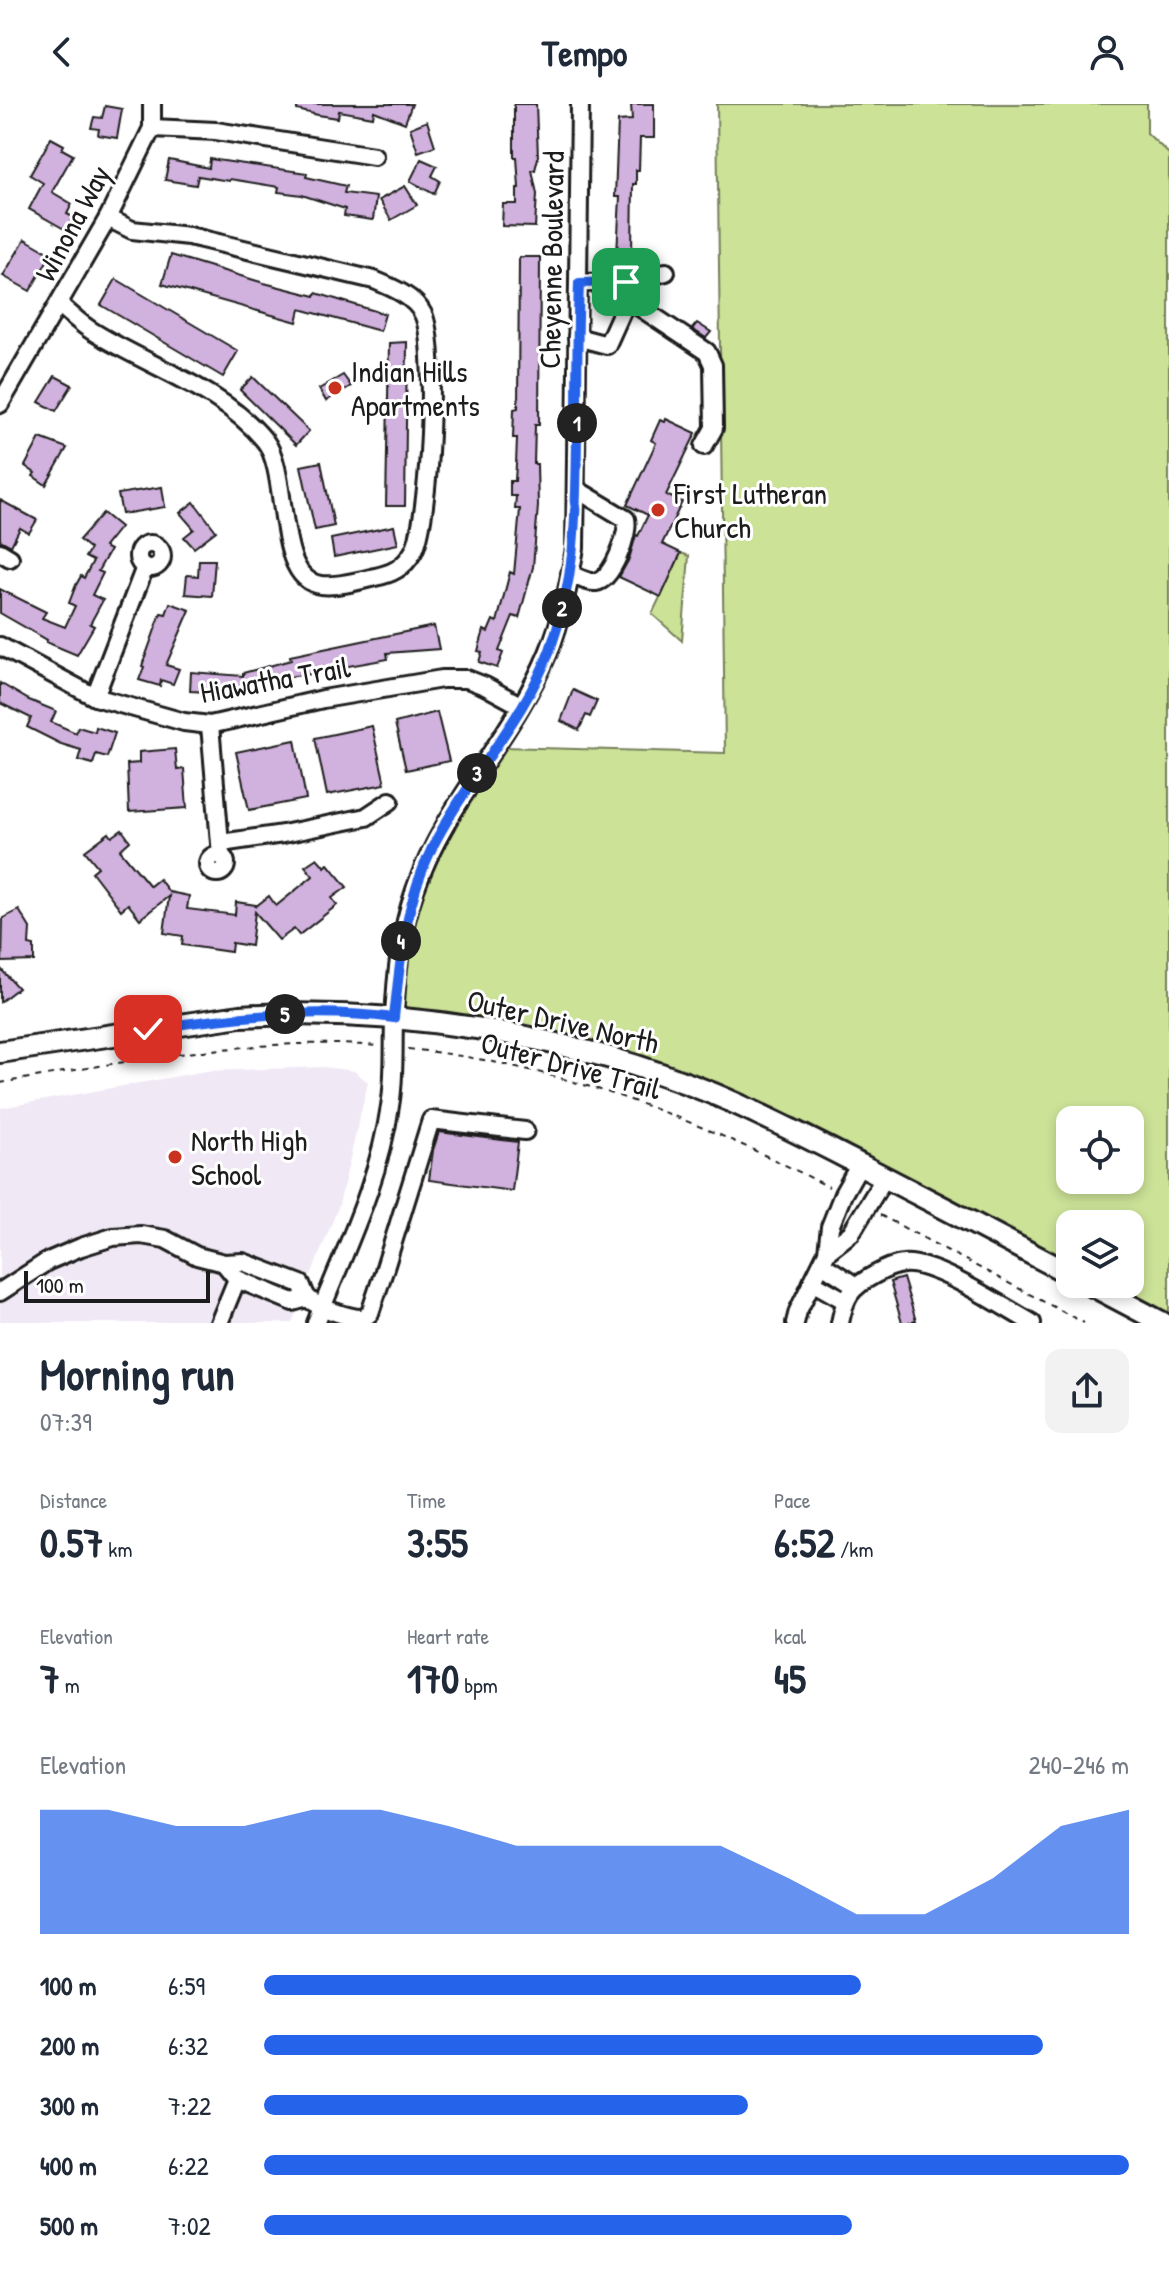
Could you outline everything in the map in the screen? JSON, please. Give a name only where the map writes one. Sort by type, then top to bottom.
[{"type":"main road","name":"Outer Drive North","points":[[0,1052],[240,1016],[342,1013],[428,1021],[552,1043],[664,1075],[751,1110],[1056,1267]]},
{"type":"main road","points":[[1116,1298],[1163,1323]]},
{"type":"street","name":"Winona Way","points":[[0,404],[108,218],[152,128],[152,104]]},
{"type":"street","name":"Cheyenne Boulevard","points":[[316,1323],[356,1231],[384,1140],[392,1095],[394,1018],[401,943],[416,887],[432,848],[549,652],[570,574],[575,548],[580,104]]},
{"type":"street","points":[[152,128],[216,131],[374,156]]},
{"type":"street","points":[[60,305],[90,330],[225,405],[266,443],[278,476],[292,562],[305,580],[321,585],[376,577],[396,572],[412,555],[424,513],[432,368],[428,328],[423,313],[415,303],[374,280],[189,236],[132,230],[108,218]]},
{"type":"street","points":[[579,283],[626,282],[666,272]]},
{"type":"street","points":[[577,337],[607,345],[625,305],[635,304],[707,352],[713,365],[714,428],[704,446]]},
{"type":"street","points":[[570,574],[591,582],[603,579],[611,570],[628,529],[626,519],[576,489]]},
{"type":"street","points":[[95,697],[145,567]]},
{"type":"street","name":"Hiawatha Trail","points":[[0,646],[95,697],[184,722],[210,725],[323,699],[442,679],[467,679],[520,705]]},
{"type":"street","points":[[210,725],[221,849],[366,817],[390,801]]},
{"type":"street","points":[[0,1292],[48,1261],[113,1237],[141,1235],[165,1239],[197,1256],[224,1263],[243,1262],[301,1284],[307,1298],[355,1321],[370,1313],[431,1120],[525,1131]]},
{"type":"street","points":[[795,1323],[824,1258],[830,1227],[843,1194],[860,1164]]},
{"type":"street","points":[[824,1258],[851,1233],[885,1177]]},
{"type":"street","points":[[824,1258],[856,1286]]},
{"type":"street","points":[[224,1263],[237,1279],[293,1302],[307,1298]]},
{"type":"street","points":[[840,1323],[844,1300],[856,1286],[884,1269],[904,1263],[942,1273],[1032,1323]]},
{"type":"street","points":[[219,1323],[237,1279]]},
{"type":"street","points":[[812,1282],[844,1300]]},
{"type":"path","name":"Outer Drive Trail","points":[[0,1083],[161,1056],[329,1043],[458,1055],[611,1093],[719,1133],[843,1194]]},
{"type":"path","points":[[867,1208],[1084,1323]]},
{"type":"shaded area","name":"North High School","points":[[324,1067],[354,1071],[368,1082],[339,1205],[292,1323],[0,1323],[0,1108],[206,1071]]},
{"type":"green space","points":[[717,104],[1147,104],[1147,133],[1169,154],[1169,1323],[1120,1298],[1144,1298],[1144,1210],[1056,1210],[1056,1265],[700,1086],[399,1014],[412,929],[423,888],[454,821],[502,747],[725,753]]},
{"type":"green space","points":[[681,553],[689,556],[682,641],[652,614]]},
{"type":"building","points":[[297,104],[412,104],[405,123],[374,111],[373,117],[339,111],[338,118],[318,115],[297,110]]},
{"type":"building","points":[[514,104],[536,104],[538,158],[535,170],[532,170],[537,194],[535,227],[502,226],[503,204],[517,204],[519,188],[517,157],[514,157]]},
{"type":"building","points":[[631,104],[654,104],[654,138],[640,138],[639,170],[636,170],[636,184],[633,184],[632,252],[617,253],[620,197],[615,197],[618,121],[632,120]]},
{"type":"building","points":[[105,106],[122,109],[117,138],[98,135],[99,129],[91,128],[94,117],[102,118]]},
{"type":"building","points":[[427,121],[435,146],[418,152],[410,128]]},
{"type":"building","points":[[51,138],[64,145],[62,149],[73,155],[52,192],[72,204],[67,214],[73,217],[66,230],[29,209],[43,183],[30,175]]},
{"type":"building","points":[[210,159],[307,173],[306,177],[346,186],[344,193],[376,197],[373,220],[344,216],[345,209],[302,195],[278,192],[279,187],[198,176],[196,185],[165,180],[169,160],[209,168]]},
{"type":"building","points":[[421,159],[437,166],[432,176],[440,181],[434,194],[410,181]]},
{"type":"building","points":[[405,186],[417,205],[391,220],[379,200]]},
{"type":"building","points":[[25,239],[51,254],[30,291],[3,276]]},
{"type":"building","points":[[171,255],[385,314],[380,331],[300,309],[297,322],[162,284]]},
{"type":"building","points":[[519,257],[540,257],[539,425],[535,425],[534,464],[537,464],[538,506],[533,567],[519,618],[513,616],[499,651],[503,653],[497,668],[479,662],[482,652],[478,651],[484,630],[488,632],[493,620],[497,622],[510,572],[514,574],[520,509],[515,509],[516,496],[510,496],[510,481],[515,481],[516,464],[517,438],[513,438],[514,409],[518,408]]},
{"type":"building","points":[[116,279],[238,351],[223,377],[101,305]]},
{"type":"building","points":[[697,323],[711,332],[706,338],[692,329]]},
{"type":"building","points":[[407,342],[405,506],[386,506],[389,343]]},
{"type":"building","name":"Indian Hills Apartments","points":[[343,375],[351,386],[326,401],[319,389]]},
{"type":"building","points":[[55,376],[72,385],[56,411],[39,402]]},
{"type":"building","points":[[253,377],[309,431],[296,445],[240,390]]},
{"type":"building","name":"First Lutheran Church","points":[[666,419],[696,433],[666,495],[682,502],[662,544],[681,553],[661,597],[619,577],[648,515],[627,505],[656,443],[651,440],[660,420],[665,422]]},
{"type":"building","points":[[40,438],[67,448],[46,485],[25,466]]},
{"type":"building","points":[[321,462],[334,526],[315,530],[301,466]]},
{"type":"building","points":[[162,487],[165,507],[122,514],[118,494]]},
{"type":"building","points":[[0,500],[37,520],[29,533],[20,528],[11,546],[0,540]]},
{"type":"building","points":[[194,502],[216,531],[194,548],[184,537],[194,529],[180,513]]},
{"type":"building","points":[[103,513],[120,527],[104,547],[110,550],[98,571],[103,573],[92,595],[103,600],[90,624],[94,626],[77,655],[46,642],[0,613],[0,589],[46,612],[42,618],[65,627],[75,606],[69,603],[76,585],[81,576],[84,578],[93,561],[85,557],[90,549],[79,540]]},
{"type":"building","points":[[394,526],[398,544],[334,557],[331,539]]},
{"type":"building","points":[[199,560],[215,560],[212,596],[185,594],[187,575],[198,576]]},
{"type":"building","points":[[170,603],[190,610],[166,665],[179,669],[173,684],[161,680],[160,686],[139,680],[161,613],[166,614]]},
{"type":"building","points":[[434,626],[439,649],[387,653],[388,659],[294,676],[230,693],[190,691],[191,672],[243,676],[243,673],[291,660],[290,656]]},
{"type":"building","points":[[0,683],[56,711],[51,722],[76,733],[78,727],[95,732],[96,727],[115,733],[107,757],[96,754],[93,764],[78,760],[81,750],[27,727],[31,718],[0,703]]},
{"type":"building","points":[[573,690],[597,701],[590,717],[586,715],[579,730],[561,721]]},
{"type":"building","points":[[437,712],[449,761],[406,770],[395,723]]},
{"type":"building","points":[[372,726],[385,784],[327,795],[315,738]]},
{"type":"building","points":[[295,740],[306,799],[249,810],[236,752]]},
{"type":"building","points":[[175,749],[177,770],[184,769],[187,808],[129,812],[127,764],[139,763],[139,752]]},
{"type":"building","points":[[122,830],[130,841],[120,850],[150,886],[159,879],[169,892],[189,896],[187,909],[235,915],[236,902],[255,907],[269,896],[276,906],[313,876],[305,866],[317,858],[325,867],[328,864],[347,887],[332,898],[337,905],[299,935],[294,929],[279,940],[255,912],[251,946],[232,943],[231,952],[182,945],[183,936],[164,933],[169,896],[140,919],[128,904],[121,910],[92,872],[98,867],[85,851],[109,833],[112,837]]},
{"type":"building","points":[[19,910],[30,928],[29,945],[34,946],[34,961],[2,962],[3,918]]},
{"type":"building","points":[[0,968],[18,988],[0,1002]]},
{"type":"building","points":[[439,1132],[518,1142],[512,1191],[429,1180]]},
{"type":"building","points":[[903,1278],[916,1321],[908,1323],[902,1323],[890,1282]]},
{"type":"place","name":"Indian Hills Apartments","points":[[335,388]]},
{"type":"place","name":"First Lutheran Church","points":[[658,510]]},
{"type":"place","name":"North High School","points":[[175,1157]]},
{"type":"route","points":[[148,1029],[269,1014],[342,1013],[394,1018],[401,943],[416,887],[432,848],[461,798],[531,689],[549,652],[567,592],[575,548],[579,283],[626,282]]}]
